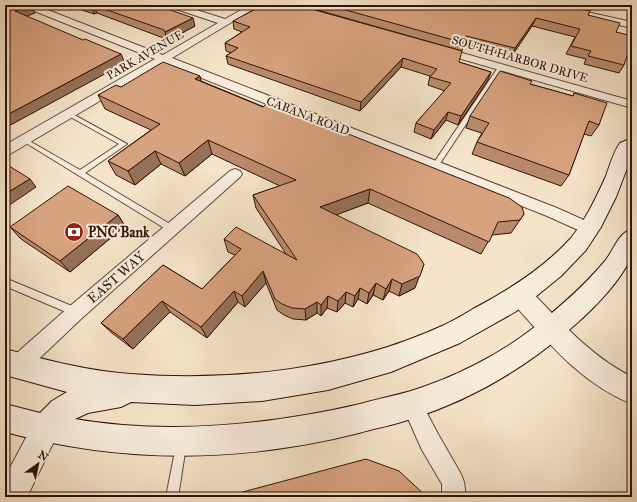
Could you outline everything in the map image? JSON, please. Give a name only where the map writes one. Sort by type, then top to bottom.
[{"type":"main road","points":[[9,368],[99,384],[146,389],[205,390],[278,385],[353,371],[405,355],[444,339],[479,322],[520,295],[562,261],[590,229],[603,203],[626,147],[632,144]]},
{"type":"main road","points":[[5,418],[46,429],[109,437],[182,442],[264,436],[314,429],[412,405],[483,374],[552,329],[594,291],[612,269],[632,237]]},
{"type":"main road","points":[[46,429],[60,413],[78,401],[146,389]]},
{"type":"street","name":"CABANA ROAD","points":[[27,5],[435,166],[590,229]]},
{"type":"street","points":[[173,5],[226,23]]},
{"type":"street","name":"PARK AVENUE","points":[[5,151],[256,5]]},
{"type":"street","points":[[544,5],[632,25]]},
{"type":"street","name":"SOUTH HARBOR DRIVE","points":[[434,48],[632,105]]},
{"type":"street","name":"EAST WAY","points":[[9,368],[235,174]]},
{"type":"street","points":[[520,295],[578,356],[607,378],[632,391]]},
{"type":"street","points":[[412,405],[454,489]]},
{"type":"street","points":[[11,497],[46,429]]},
{"type":"lane","points":[[435,166],[501,67]]},
{"type":"lane","points":[[69,114],[124,144],[80,173]]},
{"type":"lane","points":[[24,140],[172,229]]},
{"type":"lane","points":[[5,282],[76,312]]},
{"type":"lane","points":[[172,497],[182,442]]},
{"type":"building","points":[[5,5],[31,5],[15,11],[83,40],[85,39],[121,54],[5,116]]},
{"type":"building","points":[[93,5],[157,5],[193,18],[165,32],[164,30]]},
{"type":"building","points":[[263,5],[297,5],[462,51],[459,62],[491,72],[461,116],[448,112],[434,130],[416,123],[451,83],[430,77],[437,69],[403,58],[361,102],[226,56],[238,48],[225,43],[250,27],[233,21]]},
{"type":"building","points":[[328,5],[562,5],[590,11],[588,15],[620,23],[616,32],[632,36],[632,41],[624,65],[588,56],[591,51],[571,46],[580,29],[536,18],[515,48],[466,36],[464,43]]},
{"type":"building","points":[[163,62],[200,76],[195,79],[263,107],[268,102],[509,198],[522,207],[524,214],[520,220],[498,222],[489,242],[370,189],[320,207],[417,254],[424,264],[420,276],[402,284],[392,279],[386,289],[376,283],[369,293],[360,288],[355,296],[346,292],[338,301],[328,296],[321,305],[317,302],[305,309],[292,308],[275,299],[263,271],[242,296],[234,291],[201,327],[162,301],[123,339],[101,323],[163,265],[202,289],[241,249],[224,239],[236,227],[297,260],[253,195],[296,180],[208,140],[179,163],[155,151],[128,171],[108,161],[160,124],[98,95],[116,85],[121,87]]},
{"type":"building","points":[[500,71],[532,81],[530,84],[573,96],[574,93],[607,103],[599,125],[589,121],[569,175],[477,142],[489,123],[470,116]]},
{"type":"building","points":[[9,166],[30,179],[5,194],[5,168]]},
{"type":"building","name":"PNC Bank","points":[[68,186],[118,215],[60,261],[10,227]]},
{"type":"building","points":[[366,459],[399,471],[427,497],[224,497]]},
{"type":"place","name":"PNC Bank","points":[[74,232]]}]
